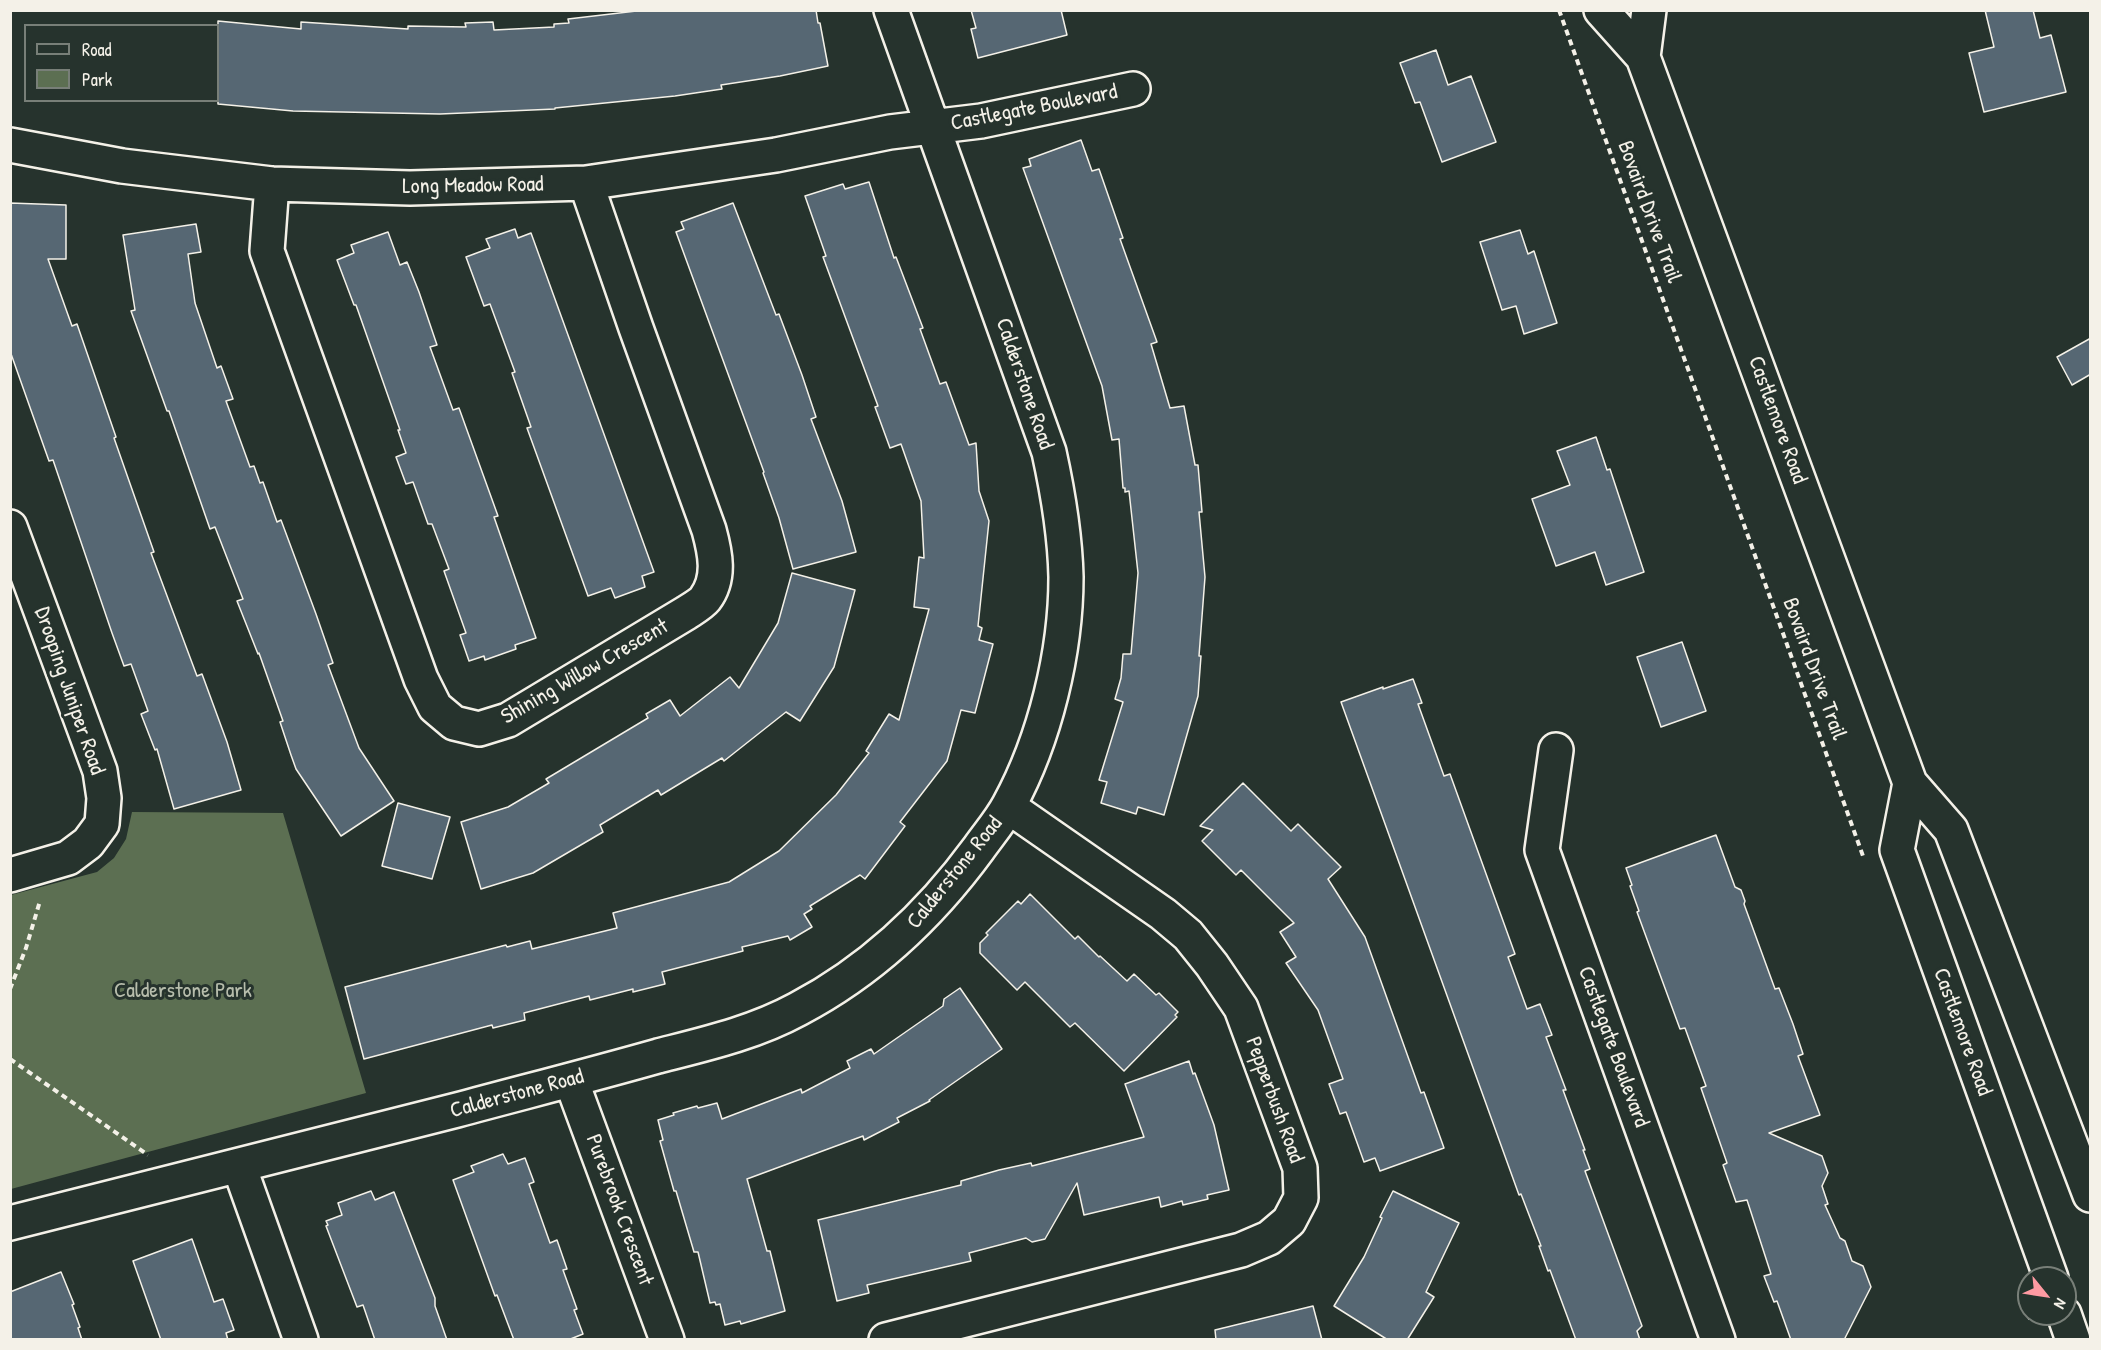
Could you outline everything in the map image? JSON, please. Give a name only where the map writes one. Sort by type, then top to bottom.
[{"type":"street","name":"Calderstone Road","points":[[10,1223],[572,1080],[753,1029],[797,1010],[823,994],[868,964],[904,936],[938,900],[1009,807],[1041,728],[1052,686],[1064,610],[1066,576],[1063,530],[1049,452],[891,10]]},
{"type":"street","name":"Castlemore Road","points":[[1601,10],[1643,57],[1910,783],[1951,830],[2091,1195]]},
{"type":"street","name":"Castlemore Road","points":[[1643,57],[1649,10]]},
{"type":"street","name":"Castlegate Boulevard","points":[[934,127],[981,121],[1133,89]]},
{"type":"street","name":"Long Meadow Road","points":[[10,145],[122,166],[272,184],[410,188],[586,183],[732,162],[890,132],[934,127]]},
{"type":"street","name":"Shining Willow Crescent","points":[[272,184],[267,251],[421,679],[435,707],[454,723],[479,729],[508,720],[686,613],[705,600],[715,580],[716,555],[709,530],[586,183]]},
{"type":"street","name":"Drooping Juniper Road","points":[[10,526],[100,771],[104,798],[102,824],[88,843],[68,858],[48,866],[10,875]]},
{"type":"street","name":"Castlegate Boulevard","points":[[1556,750],[1542,850],[1718,1340]]},
{"type":"street","name":"Castlemore Road","points":[[1910,783],[1897,850],[2047,1266]]},
{"type":"street","name":"Pepperbush Road","points":[[886,1340],[1241,1250],[1269,1238],[1289,1221],[1301,1198],[1300,1168],[1241,1008],[1212,965],[1188,935],[1163,914],[1009,807]]},
{"type":"street","name":"Purebrook Crescent","points":[[572,1080],[667,1340]]},
{"type":"street","points":[[239,1166],[301,1340]]},
{"type":"path","name":"Bovaird Drive Trail","points":[[1559,10],[1867,866]]},
{"type":"path","points":[[10,989],[40,901]]},
{"type":"path","points":[[10,1059],[152,1158]]},
{"type":"green space","name":"Calderstone Park","points":[[132,812],[283,813],[366,1093],[11,1189],[11,895],[97,872],[114,858],[126,839]]},
{"type":"building","points":[[645,10],[816,10],[828,66],[721,85],[722,89],[555,109],[440,114],[293,111],[218,104],[218,21],[301,29],[301,22],[408,29],[408,26],[466,27],[465,23],[493,22],[494,30],[554,27],[554,24],[569,23],[568,19]]},
{"type":"building","points":[[971,10],[1061,10],[1067,35],[978,58],[971,29],[976,28]]},
{"type":"building","points":[[1985,10],[2033,10],[2040,38],[2051,35],[2066,92],[1984,112],[1969,53],[1994,47]]},
{"type":"building","points":[[1436,50],[1448,85],[1471,76],[1496,142],[1442,162],[1420,102],[1415,103],[1400,63]]},
{"type":"building","points":[[1081,140],[1092,171],[1099,169],[1123,238],[1120,239],[1157,342],[1151,344],[1170,408],[1184,406],[1195,465],[1198,465],[1202,512],[1199,512],[1205,577],[1198,696],[1164,815],[1138,807],[1136,814],[1101,803],[1107,782],[1099,780],[1123,702],[1115,699],[1121,678],[1123,654],[1131,654],[1138,573],[1129,491],[1125,492],[1123,488],[1119,439],[1112,440],[1102,386],[1023,168],[1031,166],[1029,159]]},
{"type":"building","points":[[869,182],[894,258],[896,257],[923,328],[920,329],[940,384],[946,382],[969,445],[976,443],[979,491],[989,521],[978,626],[982,628],[979,640],[993,644],[975,713],[961,710],[947,761],[900,822],[905,826],[865,879],[860,875],[810,906],[812,909],[804,914],[812,927],[790,940],[788,936],[742,947],[743,951],[662,972],[665,984],[590,1000],[589,996],[524,1013],[525,1020],[493,1028],[492,1025],[364,1059],[345,987],[506,945],[507,947],[530,941],[532,949],[617,928],[613,913],[729,882],[779,851],[836,795],[869,753],[866,751],[889,714],[899,720],[929,609],[914,607],[919,557],[924,558],[921,501],[901,444],[890,448],[875,407],[878,406],[823,257],[826,256],[805,196],[843,184],[845,189]]},
{"type":"building","points":[[10,203],[66,205],[66,259],[48,259],[72,326],[77,324],[154,552],[151,553],[197,676],[202,674],[227,742],[241,790],[174,809],[157,749],[155,750],[141,714],[148,711],[131,664],[124,666],[53,460],[49,461],[10,351]]},
{"type":"building","points":[[733,203],[802,375],[816,417],[811,419],[842,501],[856,552],[793,569],[764,472],[676,232],[684,229],[681,222]]},
{"type":"building","points":[[196,224],[201,252],[188,254],[195,303],[217,368],[221,366],[233,399],[226,401],[250,467],[254,466],[260,483],[263,482],[277,522],[281,520],[333,663],[328,665],[359,748],[394,801],[341,836],[296,769],[280,722],[283,721],[259,653],[237,601],[243,599],[215,527],[210,529],[131,311],[135,310],[123,235]]},
{"type":"building","points":[[515,229],[518,238],[531,233],[654,572],[642,576],[645,587],[615,598],[611,588],[588,596],[527,428],[531,427],[512,373],[515,372],[490,304],[484,306],[466,257],[490,248],[486,239]]},
{"type":"building","points":[[1520,230],[1528,254],[1534,251],[1557,323],[1524,334],[1516,306],[1502,310],[1480,242]]},
{"type":"building","points":[[388,232],[400,265],[407,262],[419,292],[437,345],[430,347],[453,410],[459,408],[498,516],[494,517],[536,638],[515,645],[516,649],[485,660],[484,656],[469,661],[460,635],[466,633],[444,571],[449,569],[432,524],[428,524],[413,482],[406,484],[396,457],[406,453],[398,430],[400,430],[356,305],[354,305],[337,260],[354,253],[351,245]]},
{"type":"building","points":[[2091,338],[2091,374],[2072,385],[2057,357]]},
{"type":"building","points":[[1596,437],[1607,470],[1610,469],[1644,572],[1606,585],[1595,552],[1556,566],[1532,499],[1570,485],[1557,451]]},
{"type":"building","points":[[792,573],[855,590],[834,667],[800,721],[786,712],[724,761],[722,758],[661,795],[658,790],[600,825],[603,832],[533,873],[481,889],[461,822],[508,807],[549,783],[546,779],[648,718],[646,714],[670,700],[680,716],[730,677],[739,688],[778,623]]},
{"type":"building","points":[[1682,642],[1706,711],[1661,727],[1637,657]]},
{"type":"building","points":[[1413,679],[1422,703],[1418,704],[1444,776],[1450,774],[1515,954],[1508,957],[1527,1009],[1540,1004],[1552,1035],[1546,1037],[1585,1150],[1583,1150],[1590,1169],[1585,1171],[1642,1326],[1637,1331],[1640,1340],[1576,1340],[1550,1270],[1548,1271],[1521,1194],[1519,1195],[1341,702]]},
{"type":"building","points":[[1243,783],[1291,831],[1298,824],[1341,867],[1328,879],[1365,937],[1421,1093],[1424,1092],[1444,1148],[1380,1171],[1375,1158],[1364,1162],[1346,1112],[1340,1114],[1329,1084],[1343,1079],[1318,1010],[1286,963],[1296,957],[1280,932],[1294,923],[1241,870],[1236,875],[1202,841],[1213,830],[1200,826]]},
{"type":"building","points":[[398,803],[450,817],[432,879],[382,866]]},
{"type":"building","points":[[1716,835],[1735,887],[1741,890],[1775,989],[1779,988],[1793,1024],[1803,1054],[1798,1056],[1820,1115],[1769,1133],[1822,1156],[1828,1173],[1822,1186],[1828,1204],[1825,1205],[1840,1238],[1845,1241],[1852,1261],[1863,1266],[1871,1287],[1844,1340],[1791,1340],[1777,1301],[1774,1302],[1764,1276],[1771,1274],[1747,1200],[1736,1202],[1723,1165],[1727,1163],[1701,1088],[1706,1086],[1685,1028],[1680,1029],[1637,912],[1639,911],[1630,886],[1632,885],[1626,868]]},
{"type":"building","points":[[1030,894],[1075,939],[1078,936],[1127,981],[1134,974],[1156,995],[1159,993],[1178,1012],[1175,1015],[1177,1017],[1124,1071],[1075,1023],[1070,1027],[1025,982],[1017,990],[980,953],[980,943],[988,935],[986,933],[1018,901],[1021,904]]},
{"type":"building","points":[[960,988],[1002,1049],[930,1101],[897,1118],[899,1122],[864,1140],[863,1136],[747,1179],[767,1251],[770,1251],[785,1311],[741,1324],[740,1321],[725,1325],[720,1304],[710,1303],[698,1252],[694,1252],[676,1191],[674,1191],[660,1141],[663,1140],[658,1120],[697,1106],[698,1108],[717,1103],[722,1119],[801,1089],[802,1093],[850,1068],[847,1061],[871,1049],[874,1054],[943,1006],[944,999]]},
{"type":"building","points":[[1189,1061],[1214,1125],[1229,1190],[1207,1195],[1208,1199],[1183,1205],[1182,1201],[1161,1207],[1159,1197],[1084,1215],[1077,1183],[1045,1239],[1032,1242],[1026,1238],[969,1253],[971,1261],[867,1285],[869,1293],[837,1301],[818,1220],[961,1185],[961,1181],[999,1170],[1031,1163],[1032,1166],[1144,1137],[1125,1084]]},
{"type":"building","points":[[503,1154],[508,1164],[525,1158],[534,1182],[529,1184],[550,1243],[557,1240],[567,1269],[563,1270],[577,1309],[574,1310],[583,1334],[568,1340],[514,1340],[497,1295],[495,1296],[453,1180],[474,1172],[471,1166]]},
{"type":"building","points":[[371,1191],[375,1200],[394,1192],[435,1298],[435,1306],[447,1340],[375,1340],[363,1305],[357,1307],[326,1221],[342,1215],[338,1203]]},
{"type":"building","points":[[1393,1191],[1459,1223],[1426,1292],[1434,1297],[1407,1340],[1388,1340],[1334,1306],[1364,1257]]},
{"type":"building","points":[[192,1239],[214,1302],[223,1299],[234,1330],[226,1333],[228,1340],[161,1340],[133,1261]]},
{"type":"building","points":[[61,1272],[74,1304],[72,1305],[82,1340],[10,1340],[10,1292]]},
{"type":"building","points":[[1313,1306],[1322,1340],[1216,1340],[1215,1330]]}]
